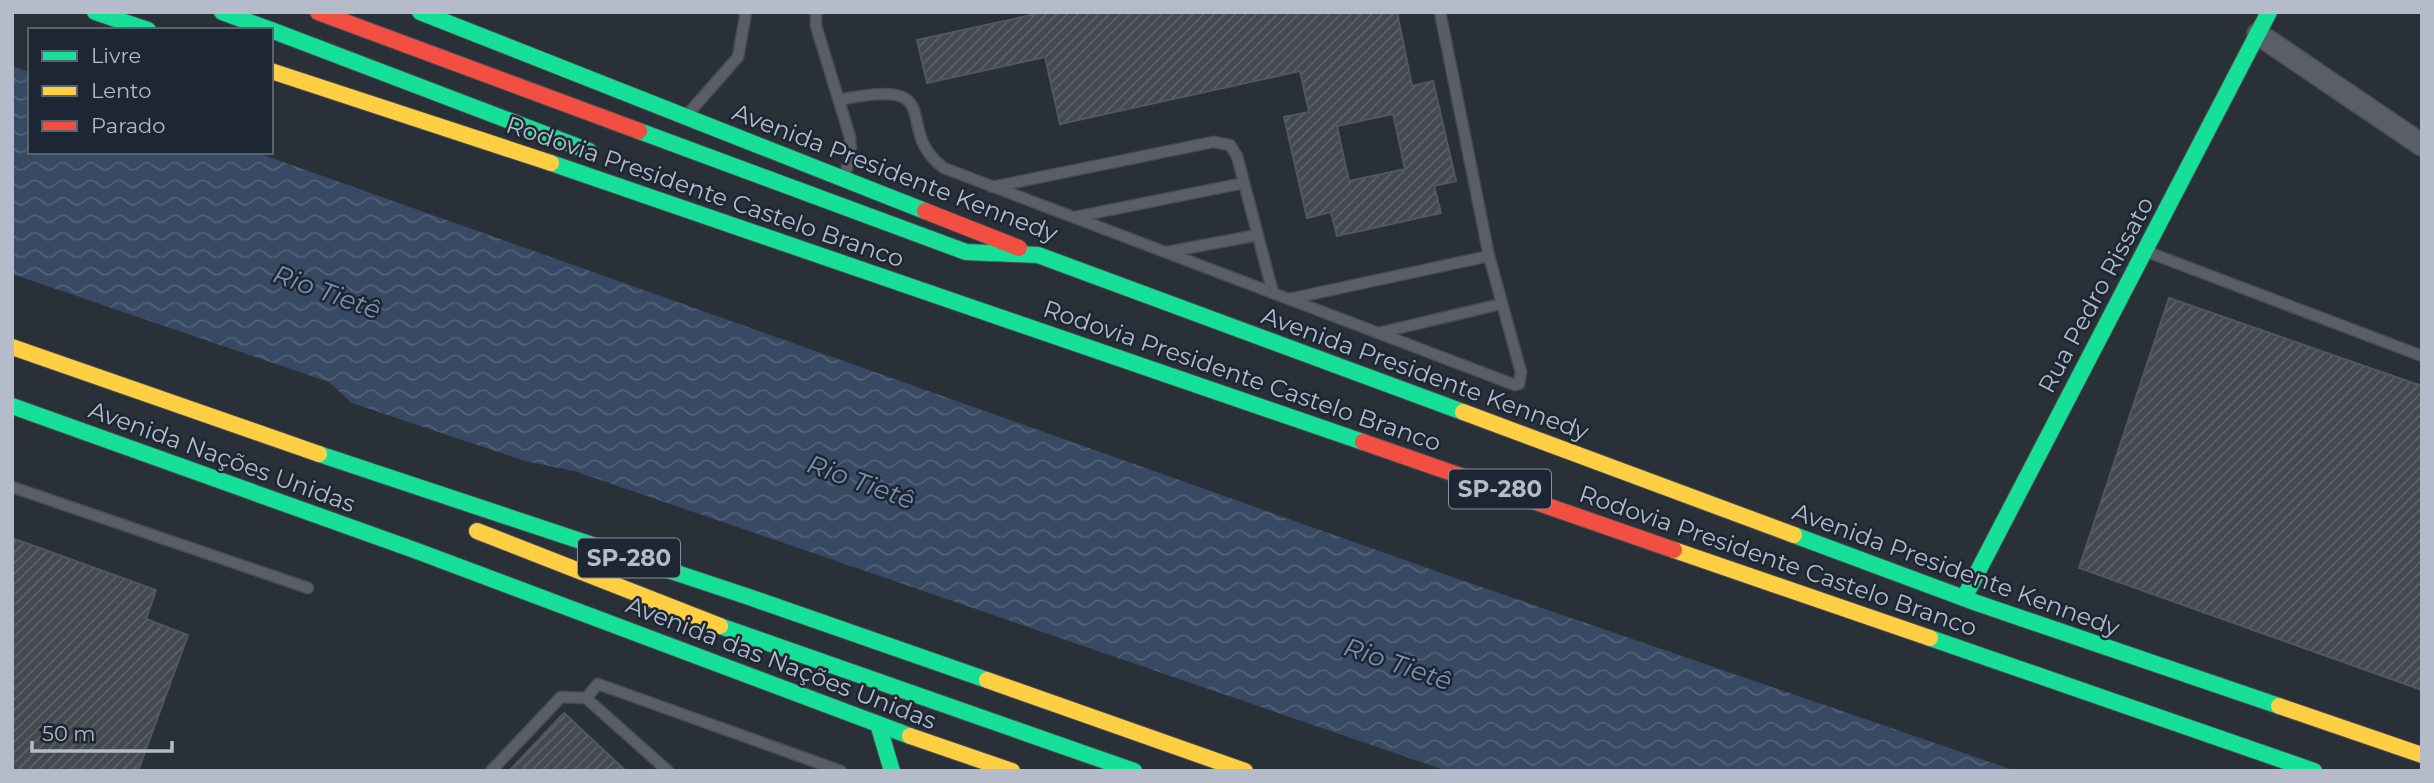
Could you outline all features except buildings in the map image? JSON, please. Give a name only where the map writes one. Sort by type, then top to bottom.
[{"type":"main road","points":[[95,12],[142,28]]},
{"type":"main road","points":[[222,12],[266,28]]},
{"type":"main road","points":[[318,12],[966,252],[1038,255]]},
{"type":"main road","name":"Avenida Presidente Kennedy","points":[[420,12],[687,115],[844,181],[1038,255],[1964,598],[2422,755]]},
{"type":"main road","name":"Rua Pedro Rissato","points":[[1964,598],[2269,12]]},
{"type":"main road","points":[[273,31],[605,158]]},
{"type":"main road","name":"Rodovia Presidente Castelo Branco","points":[[273,72],[686,208],[2314,771]]},
{"type":"main road","points":[[640,178],[686,208]]},
{"type":"main road","name":"SP-280","points":[[12,347],[372,473],[749,597],[1245,771]]},
{"type":"main road","name":"Avenida Nações Unidas","points":[[12,405],[417,551]]},
{"type":"main road","points":[[372,473],[424,507]]},
{"type":"main road","points":[[459,524],[623,591],[988,722],[1134,771]]},
{"type":"main road","name":"Avenida das Nações Unidas","points":[[417,551],[975,760],[1013,771]]},
{"type":"main road","points":[[878,724],[892,771]]},
{"type":"main road","points":[[958,771],[975,760]]},
{"type":"street","points":[[2258,34],[2422,145]]},
{"type":"lane","points":[[687,115],[738,57],[746,12]]},
{"type":"lane","points":[[816,12],[816,26],[852,147],[844,181]]},
{"type":"lane","points":[[839,100],[872,93],[901,95],[912,104],[934,162],[944,169],[1515,385],[1519,384],[1521,372],[1489,256],[1440,12]]},
{"type":"lane","points":[[992,187],[1213,142],[1230,145],[1237,156],[1273,293]]},
{"type":"lane","points":[[1072,217],[1244,183]]},
{"type":"lane","points":[[1167,252],[1258,235]]},
{"type":"lane","points":[[2145,251],[2422,356]]},
{"type":"lane","points":[[1287,299],[1489,256]]},
{"type":"lane","points":[[1377,333],[1501,304]]},
{"type":"lane","points":[[12,487],[308,588]]},
{"type":"lane","points":[[586,698],[598,684],[841,771]]},
{"type":"lane","points":[[491,771],[561,697],[586,698],[668,771]]},
{"type":"water","name":"Rio Tietê","points":[[12,66],[28,71],[28,154],[261,154],[1461,580],[2016,771],[1447,771],[574,471],[525,461],[352,403],[329,382],[12,274]]},
{"type":"traffic: fast","points":[[95,12],[142,28]]},
{"type":"traffic: fast","points":[[222,12],[266,28]]},
{"type":"traffic: fast","points":[[420,12],[925,211]]},
{"type":"traffic: fast","points":[[1964,598],[2269,12]]},
{"type":"traffic: fast","points":[[273,31],[589,151]]},
{"type":"traffic: fast","points":[[639,131],[966,252],[1038,255],[1463,412]]},
{"type":"traffic: fast","points":[[551,163],[1363,442]]},
{"type":"traffic: fast","points":[[12,406],[417,551],[910,736]]},
{"type":"traffic: fast","points":[[319,454],[749,597],[987,680]]},
{"type":"traffic: fast","points":[[1794,535],[1977,603],[2279,706]]},
{"type":"traffic: fast","points":[[720,626],[1134,771]]},
{"type":"traffic: fast","points":[[1930,638],[2314,771]]},
{"type":"traffic: fast","points":[[878,724],[892,771]]},
{"type":"traffic: slow","points":[[273,72],[551,163]]},
{"type":"traffic: slow","points":[[12,347],[319,454]]},
{"type":"traffic: slow","points":[[1463,412],[1794,535]]},
{"type":"traffic: slow","points":[[477,531],[720,626]]},
{"type":"traffic: slow","points":[[1674,550],[1930,638]]},
{"type":"traffic: slow","points":[[987,680],[1245,771]]},
{"type":"traffic: slow","points":[[2279,706],[2422,755]]},
{"type":"traffic: slow","points":[[910,736],[1012,771]]},
{"type":"traffic: jam","points":[[318,12],[639,131]]},
{"type":"traffic: jam","points":[[925,211],[1019,248]]},
{"type":"traffic: jam","points":[[1363,442],[1674,550]]}]
